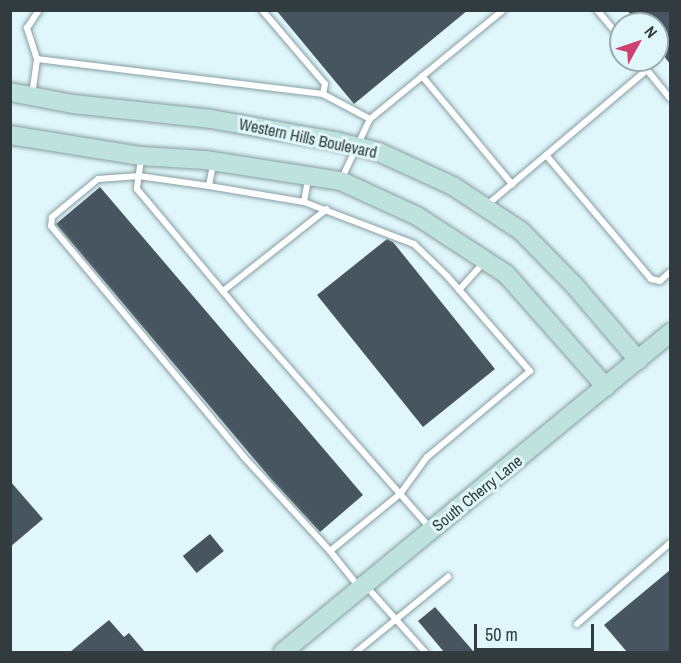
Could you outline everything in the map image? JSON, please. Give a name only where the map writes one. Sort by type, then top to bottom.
[{"type":"street","name":"Western Hills Boulevard","points":[[10,92],[73,105],[211,119],[379,152],[453,186],[485,206],[545,253],[638,360]]},
{"type":"street","points":[[10,135],[141,156],[214,161],[341,181],[417,216],[506,274],[606,387]]},
{"type":"street","name":"South Cherry Lane","points":[[283,652],[638,360],[668,339]]},
{"type":"lane","points":[[32,96],[37,59],[27,28],[39,10]]},
{"type":"lane","points":[[262,10],[325,84],[323,94]]},
{"type":"lane","points":[[341,181],[370,119],[503,10]]},
{"type":"lane","points":[[597,10],[609,24]]},
{"type":"lane","points":[[37,59],[323,94],[370,119]]},
{"type":"lane","points":[[485,206],[645,72]]},
{"type":"lane","points":[[649,72],[670,98]]},
{"type":"lane","points":[[422,76],[512,184]]},
{"type":"lane","points":[[546,155],[651,279],[660,281],[670,272]]},
{"type":"lane","points":[[141,156],[137,189],[432,530]]},
{"type":"lane","points":[[209,186],[214,161]]},
{"type":"lane","points":[[304,202],[309,175]]},
{"type":"lane","points":[[330,551],[400,494],[427,457],[530,371],[459,290],[414,244],[304,202],[139,176],[98,179],[52,216],[51,226],[243,456],[330,551],[363,587],[425,652]]},
{"type":"lane","points":[[223,291],[327,209]]},
{"type":"lane","points":[[459,290],[486,260]]},
{"type":"lane","points":[[577,624],[670,543]]},
{"type":"lane","points":[[356,652],[448,577]]},
{"type":"building","points":[[276,10],[468,10],[354,104]]},
{"type":"building","points":[[627,10],[670,10],[670,64],[669,12],[629,12]]},
{"type":"building","points":[[100,187],[363,495],[320,532],[271,479],[56,224]]},
{"type":"building","points":[[387,239],[393,242],[495,369],[423,427],[317,295]]},
{"type":"building","points":[[10,481],[43,519],[10,547]]},
{"type":"building","points":[[210,534],[224,551],[197,573],[183,556]]},
{"type":"building","points":[[670,570],[670,652],[627,652],[604,625]]},
{"type":"building","points":[[435,607],[474,652],[444,652],[418,621]]},
{"type":"building","points":[[109,620],[124,637],[129,633],[145,652],[70,652]]}]
